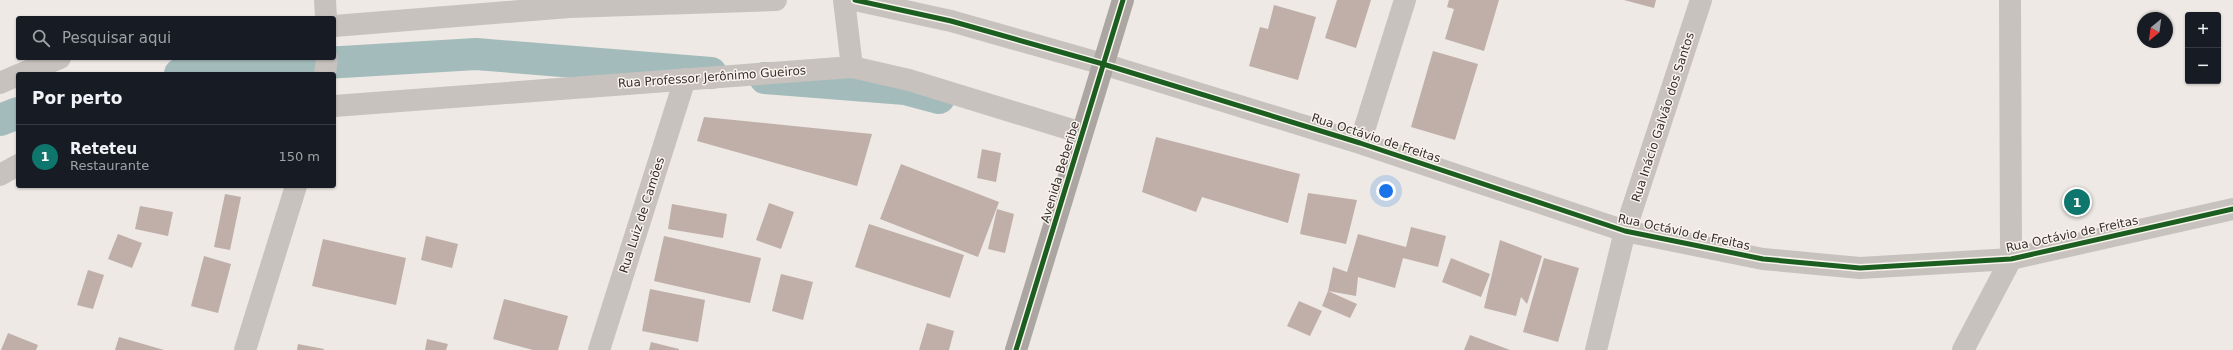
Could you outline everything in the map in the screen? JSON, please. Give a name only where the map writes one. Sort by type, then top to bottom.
[{"type":"main road","name":"Avenida Beberibe","points":[[1016,350],[1123,0]]},
{"type":"street","points":[[326,0],[326,16]]},
{"type":"street","points":[[336,26],[569,7],[776,0]]},
{"type":"street","points":[[1360,143],[1405,0]]},
{"type":"street","name":"Rua Inácio Galvão dos Santos","points":[[1596,350],[1626,231],[1701,0]]},
{"type":"street","points":[[1963,350],[2011,259],[2010,0]]},
{"type":"street","points":[[851,61],[848,5],[951,21],[1103,64]]},
{"type":"street","points":[[26,72],[55,60]]},
{"type":"street","points":[[325,72],[327,60]]},
{"type":"street","name":"Rua Professor Jerônimo Gueiros","points":[[336,106],[685,79],[851,61],[1082,133]]},
{"type":"street","name":"Rua Octávio de Freitas","points":[[1103,64],[1360,143],[1626,231],[1763,259],[1860,268],[2011,259],[2233,209]]},
{"type":"street","points":[[0,83],[16,76]]},
{"type":"street","name":"Rua Luiz de Camões","points":[[599,350],[685,79]]},
{"type":"street","points":[[0,175],[16,166]]},
{"type":"street","points":[[245,350],[295,188]]},
{"type":"building","points":[[1337,0],[1371,0],[1356,48],[1325,38]]},
{"type":"building","points":[[1449,0],[1499,0],[1484,51],[1445,39],[1454,9],[1447,7]]},
{"type":"building","points":[[1624,0],[1656,0],[1654,8]]},
{"type":"building","points":[[1274,5],[1316,17],[1298,80],[1249,66],[1260,27],[1268,29]]},
{"type":"building","points":[[1433,51],[1478,64],[1455,140],[1411,127]]},
{"type":"building","points":[[704,117],[872,134],[857,186],[697,141]]},
{"type":"building","points":[[1156,137],[1300,174],[1288,223],[1202,197],[1196,212],[1142,192]]},
{"type":"building","points":[[982,149],[1001,153],[996,182],[977,178]]},
{"type":"building","points":[[901,164],[999,202],[978,257],[880,219]]},
{"type":"building","points":[[1308,193],[1357,200],[1346,244],[1300,234]]},
{"type":"building","points":[[225,194],[241,197],[230,250],[214,247]]},
{"type":"building","points":[[769,203],[794,212],[781,249],[756,240]]},
{"type":"building","points":[[672,204],[727,214],[723,238],[668,229]]},
{"type":"building","points":[[140,206],[173,212],[168,236],[135,229]]},
{"type":"building","points":[[997,209],[1014,214],[1005,253],[988,249]]},
{"type":"building","points":[[869,224],[964,255],[950,298],[855,267]]},
{"type":"building","points":[[1411,227],[1446,236],[1438,267],[1403,258],[1395,288],[1358,277],[1356,296],[1328,291],[1333,267],[1347,272],[1358,234],[1406,247]]},
{"type":"building","points":[[118,234],[142,243],[132,268],[108,259]]},
{"type":"building","points":[[426,236],[458,244],[452,268],[421,260]]},
{"type":"building","points":[[664,236],[761,258],[750,303],[654,281]]},
{"type":"building","points":[[323,239],[406,258],[396,305],[312,286]]},
{"type":"building","points":[[1500,240],[1542,256],[1527,304],[1521,297],[1516,316],[1484,308]]},
{"type":"building","points":[[204,256],[231,264],[218,313],[191,306]]},
{"type":"building","points":[[1451,258],[1490,274],[1481,297],[1442,282]]},
{"type":"building","points":[[1544,258],[1579,268],[1558,342],[1523,332]]},
{"type":"building","points":[[88,270],[104,275],[93,309],[77,305]]},
{"type":"building","points":[[781,274],[813,282],[803,320],[772,311]]},
{"type":"building","points":[[650,289],[705,300],[698,342],[642,331]]},
{"type":"building","points":[[1328,291],[1357,304],[1350,318],[1322,306]]},
{"type":"building","points":[[504,299],[568,316],[558,350],[533,350],[493,339]]},
{"type":"building","points":[[1299,301],[1322,311],[1310,336],[1287,326]]},
{"type":"building","points":[[927,323],[954,331],[949,350],[919,350]]},
{"type":"building","points":[[8,333],[38,345],[36,350],[1,350]]},
{"type":"building","points":[[1470,335],[1510,350],[1464,350]]},
{"type":"building","points":[[119,337],[164,350],[115,350]]},
{"type":"building","points":[[427,339],[448,344],[446,350],[425,350]]},
{"type":"building","points":[[651,342],[679,349],[679,350],[649,350]]},
{"type":"building","points":[[298,344],[324,349],[324,350],[297,350]]},
{"type":"waterway","points":[[206,72],[476,54],[711,73]]},
{"type":"waterway","points":[[765,78],[905,89],[939,98]]},
{"type":"waterway","points":[[0,120],[16,114]]},
{"type":"cycle path","points":[[855,0],[951,21],[1103,64],[1360,143],[1625,231],[1763,259],[1860,268],[2011,259],[2233,209]]},
{"type":"cycle path","points":[[1016,350],[1123,0]]},
{"type":"place","name":"Reteteu","points":[[2077,202]]}]
